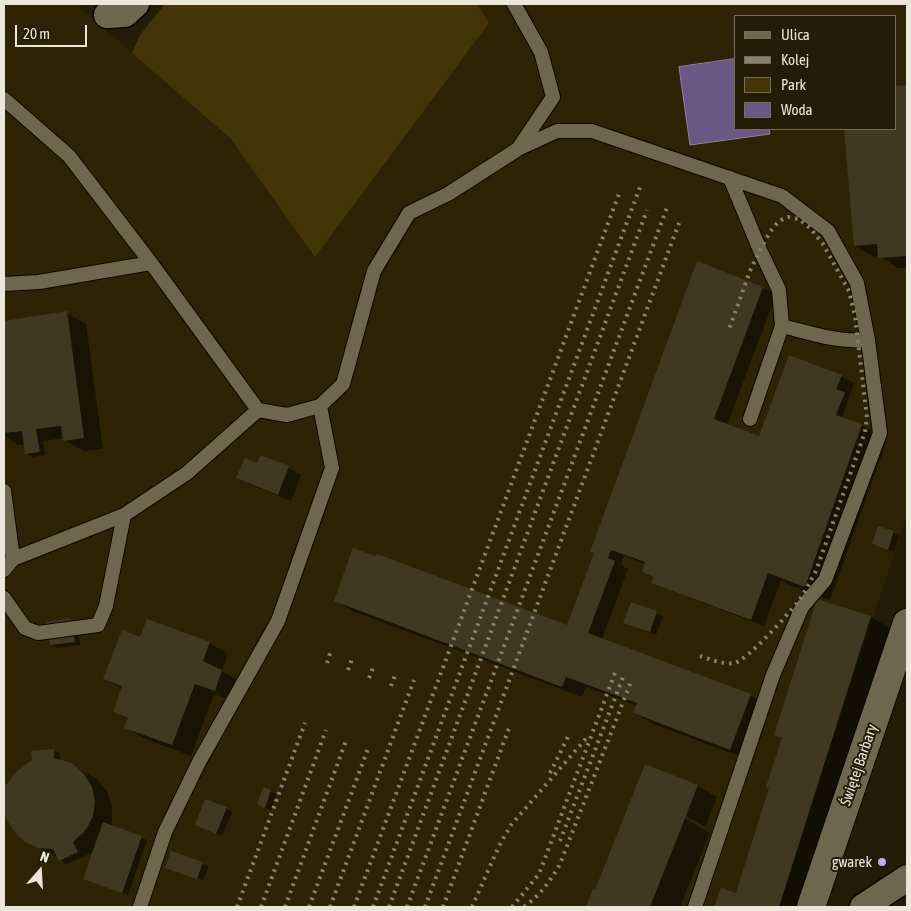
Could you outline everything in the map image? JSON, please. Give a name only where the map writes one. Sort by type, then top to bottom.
[{"type":"street","points":[[107,15],[125,14],[136,4]]},
{"type":"street","name":"Świętej Barbary","points":[[811,907],[907,623]]},
{"type":"street","points":[[863,907],[907,878]]},
{"type":"lane","points":[[514,4],[541,52],[553,97],[518,149]]},
{"type":"lane","points":[[4,99],[69,156],[151,262],[258,410],[287,415],[320,406],[343,384],[374,271],[410,213],[448,194],[518,149],[557,131],[592,131],[782,196],[828,231],[857,283],[868,340],[880,434],[825,580],[802,607],[773,675],[695,907]]},
{"type":"lane","points":[[730,178],[779,290],[782,326],[750,419]]},
{"type":"lane","points":[[4,284],[39,282],[151,262]]},
{"type":"lane","points":[[782,326],[824,337],[858,341],[868,340]]},
{"type":"lane","points":[[140,907],[166,832],[198,762],[278,621],[332,468],[320,406]]},
{"type":"lane","points":[[4,491],[8,564],[124,515],[187,473],[258,410]]},
{"type":"lane","points":[[4,598],[25,628],[38,633],[98,625],[106,606],[124,515]]},
{"type":"shaded area","points":[[6,4],[76,4],[231,139],[315,256],[488,24],[477,4],[907,4],[907,514],[828,753],[773,907],[4,907],[4,8]]},
{"type":"green space","points":[[165,4],[477,4],[489,23],[315,257],[231,139],[132,53],[140,35]]},
{"type":"water","points":[[734,59],[734,130],[769,130],[770,134],[690,145],[679,67]]},
{"type":"building","points":[[907,85],[907,256],[878,258],[877,244],[854,246],[844,130],[896,130],[896,86]]},
{"type":"building","points":[[697,261],[763,287],[714,419],[759,436],[789,355],[842,375],[836,389],[845,392],[836,415],[862,424],[805,587],[768,573],[751,620],[651,583],[654,577],[642,572],[645,562],[611,550],[608,558],[615,561],[588,633],[751,694],[730,750],[633,713],[637,703],[566,677],[562,687],[334,601],[353,548],[376,556],[377,554],[567,625],[594,553],[590,552]]},
{"type":"building","points":[[67,311],[84,438],[63,441],[61,426],[36,429],[40,452],[25,454],[22,431],[4,433],[4,321]]},
{"type":"building","points":[[260,455],[289,466],[278,495],[236,478],[245,458],[257,463]]},
{"type":"building","points":[[878,526],[894,531],[888,550],[872,544]]},
{"type":"building","points":[[817,599],[871,616],[779,907],[714,907],[721,888],[736,893],[769,788],[766,787],[782,738],[774,735]]},
{"type":"building","points":[[631,602],[657,611],[650,632],[623,623]]},
{"type":"building","points":[[71,618],[75,642],[50,645],[46,622]]},
{"type":"building","points":[[147,619],[210,642],[203,661],[222,670],[215,691],[195,684],[172,745],[124,728],[128,718],[113,712],[122,686],[103,679],[122,630],[140,637]]},
{"type":"building","points":[[54,749],[54,758],[72,763],[84,774],[92,787],[95,802],[93,816],[88,826],[73,842],[78,852],[59,861],[53,849],[38,848],[25,842],[17,835],[6,819],[4,808],[4,784],[7,784],[16,772],[32,760],[31,751]]},
{"type":"building","points":[[645,764],[698,785],[650,907],[586,907],[593,889],[595,890]]},
{"type":"building","points":[[263,787],[271,790],[265,808],[257,804]]},
{"type":"building","points":[[205,799],[227,807],[216,834],[195,825]]},
{"type":"building","points":[[103,822],[142,836],[122,893],[83,879]]},
{"type":"building","points":[[171,851],[203,862],[197,879],[165,868]]},
{"type":"railway","points":[[373,907],[640,187]]},
{"type":"railway","points":[[354,907],[620,191]]},
{"type":"railway","points":[[407,907],[668,205]]},
{"type":"railway","points":[[389,907],[647,210]]},
{"type":"railway","points":[[700,656],[725,663],[734,663],[740,660],[767,636],[798,602],[816,571],[865,432],[867,418],[855,316],[849,291],[823,244],[810,228],[799,219],[788,217],[779,221],[770,232],[750,271],[728,332]]},
{"type":"railway","points":[[425,907],[679,223]]},
{"type":"railway","points":[[327,663],[331,650]]},
{"type":"railway","points":[[348,670],[352,659]]},
{"type":"railway","points":[[369,678],[374,665]]},
{"type":"railway","points":[[391,686],[396,673]]},
{"type":"railway","points":[[512,907],[539,874],[615,673]]},
{"type":"railway","points":[[560,841],[623,677]]},
{"type":"railway","points":[[524,907],[544,888],[560,864],[632,679]]},
{"type":"railway","points":[[330,907],[414,680]]},
{"type":"railway","points":[[237,907],[305,723]]},
{"type":"railway","points":[[443,907],[509,728]]},
{"type":"railway","points":[[261,907],[326,730]]},
{"type":"railway","points":[[550,773],[569,735]]},
{"type":"railway","points":[[472,907],[499,846],[511,825],[589,735]]},
{"type":"railway","points":[[285,907],[347,738]]},
{"type":"railway","points":[[309,907],[369,746]]},
{"type":"place","name":"gwarek","points":[[882,862]]}]
